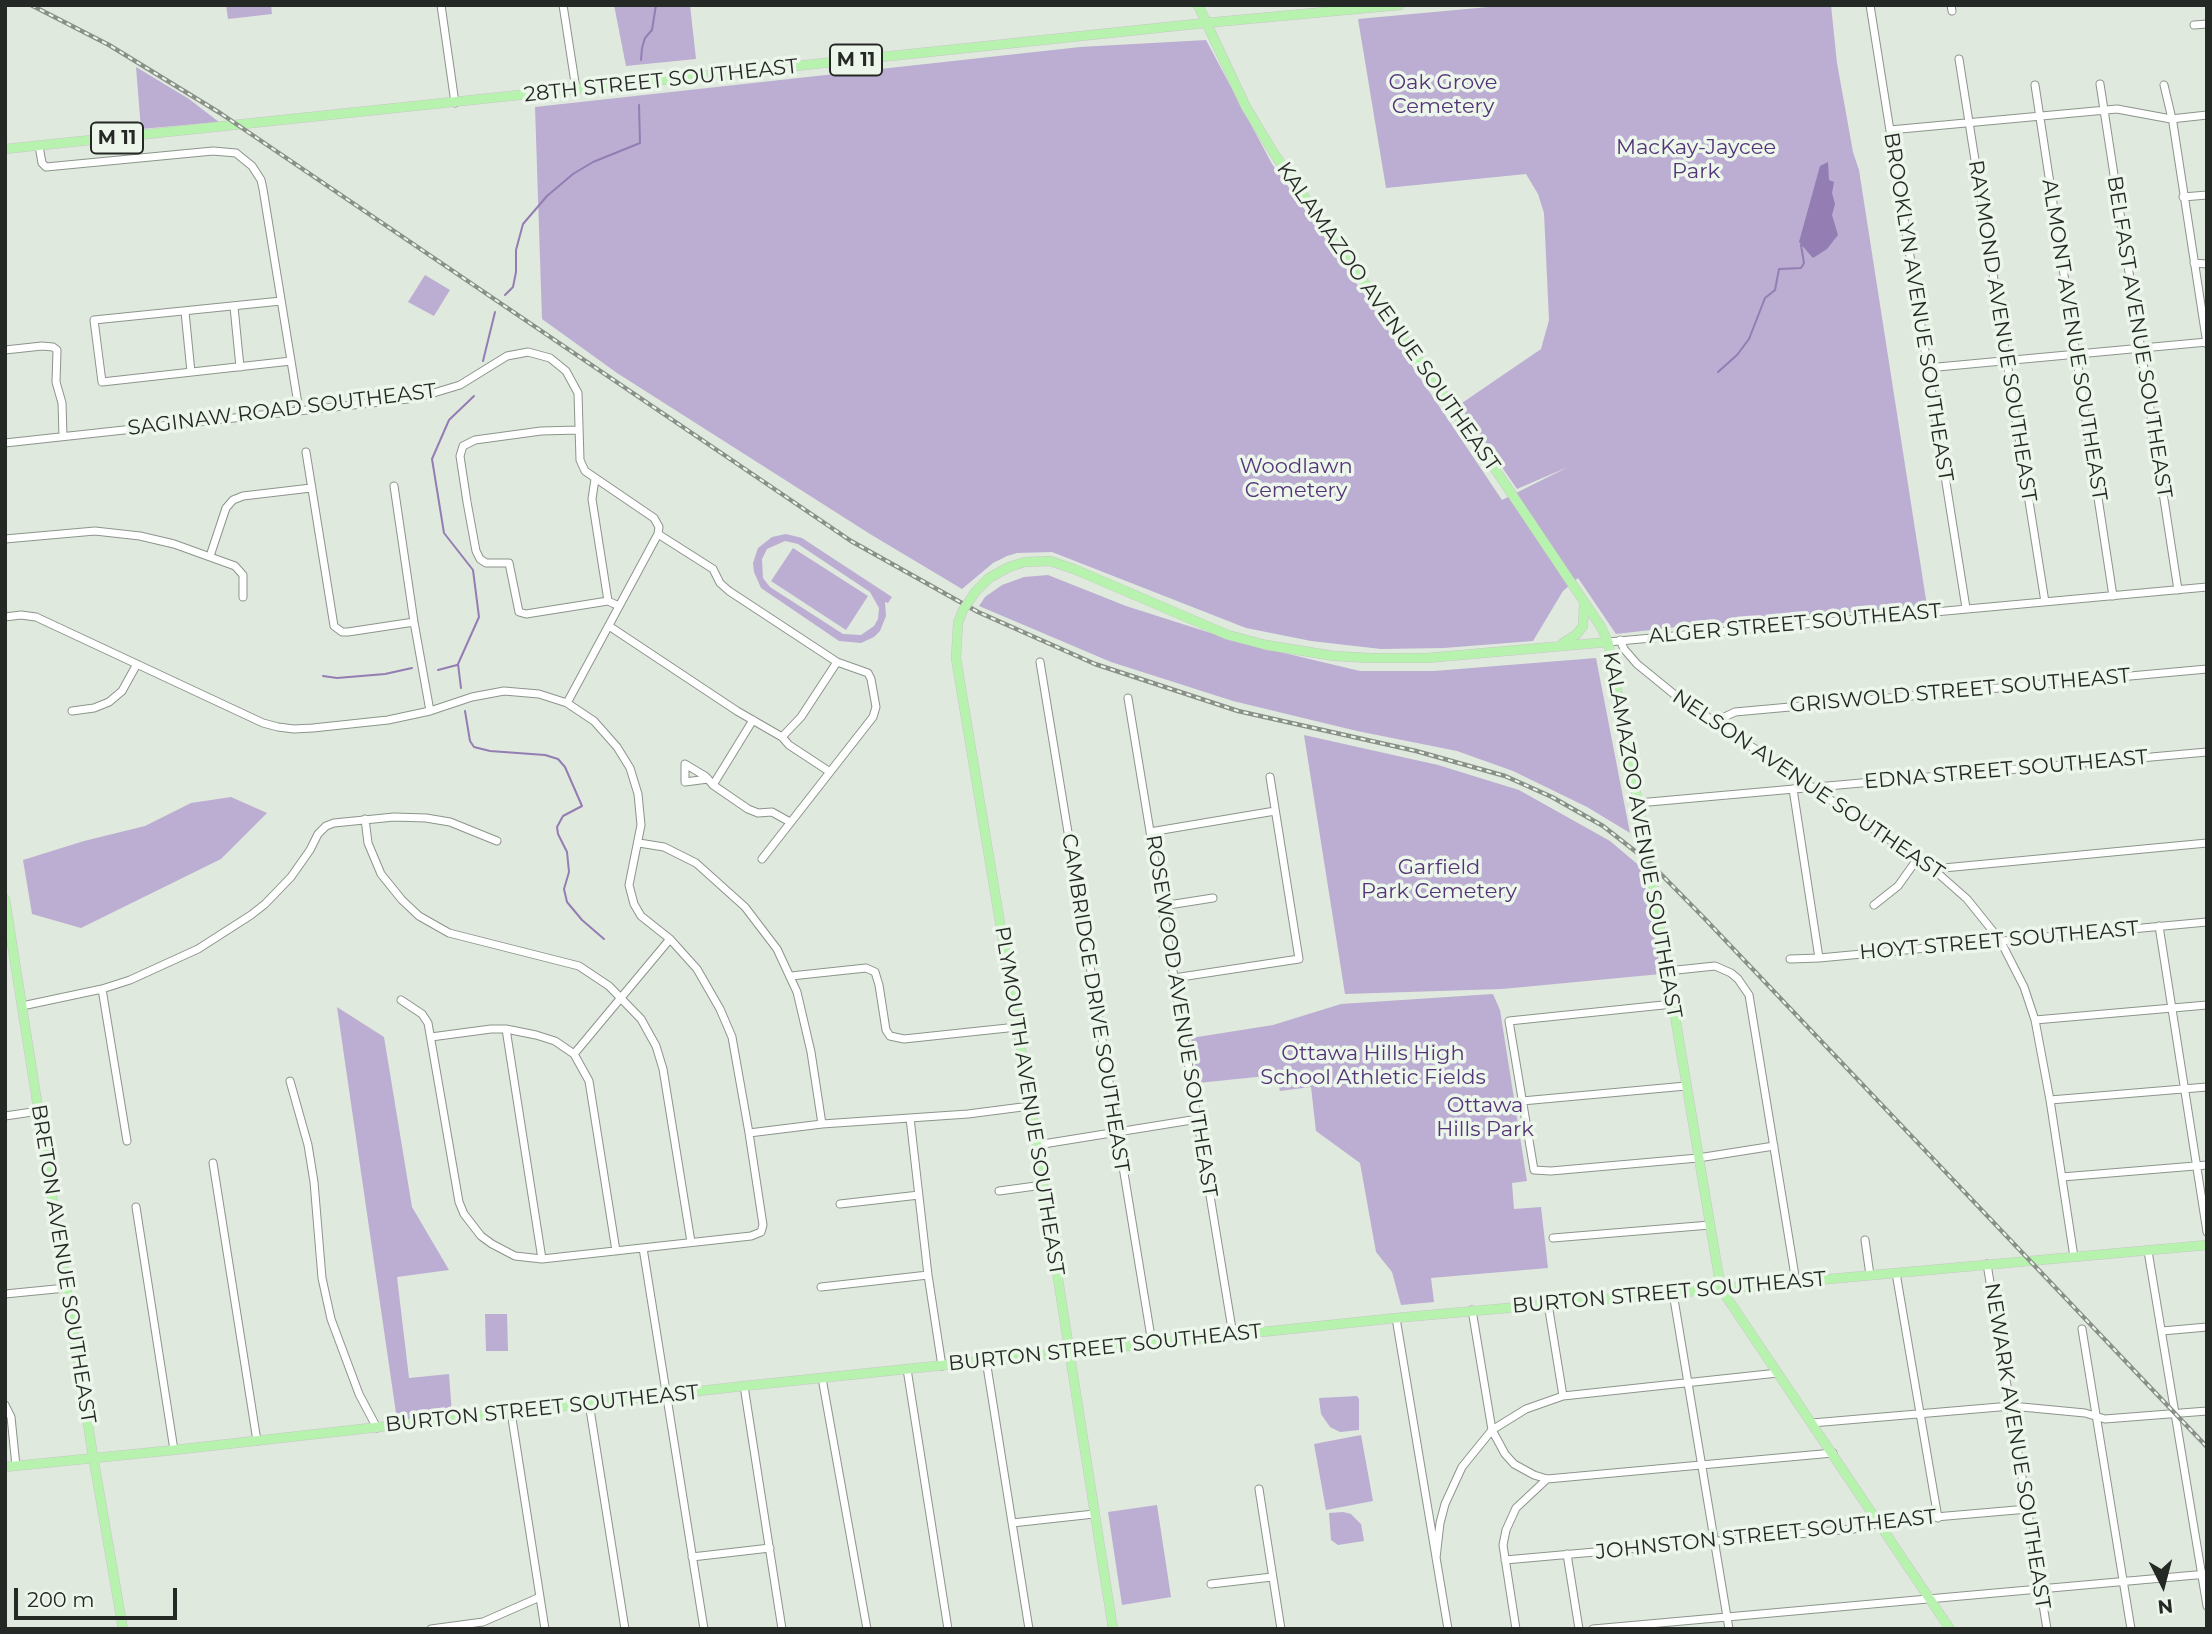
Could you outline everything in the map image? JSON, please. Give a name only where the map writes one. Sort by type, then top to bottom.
[{"type":"main road","name":"KALAMAZOO AVENUE SOUTHEAST","points":[[1198,5],[1246,107],[1275,155],[1489,460],[1608,642],[1721,1289],[1950,1629]]},
{"type":"main road","name":"28TH STREET SOUTHEAST","points":[[5,149],[1205,23],[1400,5]]},
{"type":"main road","name":"ALGER STREET SOUTHEAST","points":[[984,582],[1016,564],[1050,561],[1228,635],[1266,645],[1334,656],[1370,659],[1427,658],[1608,642]]},
{"type":"main road","name":"PLYMOUTH AVENUE SOUTHEAST","points":[[984,582],[963,610],[958,623],[956,658],[1037,1145],[1113,1629]]},
{"type":"main road","points":[[1557,646],[1573,638],[1580,630],[1584,621],[1584,602]]},
{"type":"main road","name":"BRETON AVENUE SOUTHEAST","points":[[5,899],[123,1629]]},
{"type":"main road","name":"BURTON STREET SOUTHEAST","points":[[5,1466],[94,1459],[744,1386],[1396,1318],[2207,1245]]},
{"type":"street","points":[[441,5],[455,103]]},
{"type":"street","points":[[563,5],[576,89]]},
{"type":"street","name":"BROOKLYN AVENUE SOUTHEAST","points":[[1870,5],[1966,608]]},
{"type":"street","points":[[2194,25],[2207,24]]},
{"type":"street","name":"RAYMOND AVENUE SOUTHEAST","points":[[1959,60],[2045,602]]},
{"type":"street","name":"BELFAST AVENUE SOUTHEAST","points":[[2101,84],[2178,590]]},
{"type":"street","name":"ALMONT AVENUE SOUTHEAST","points":[[2035,85],[2113,596]]},
{"type":"street","points":[[1927,368],[2207,343],[2164,85]]},
{"type":"street","points":[[1890,130],[2104,110],[2126,110],[2171,119],[2207,115]]},
{"type":"street","points":[[39,146],[42,163],[47,167],[213,150],[242,156],[252,166],[261,180],[299,410]]},
{"type":"street","points":[[2183,197],[2207,195]]},
{"type":"street","points":[[2194,264],[2207,264]]},
{"type":"street","points":[[281,301],[94,320],[102,382],[291,360]]},
{"type":"street","points":[[234,307],[240,367]]},
{"type":"street","points":[[185,312],[191,372]]},
{"type":"street","points":[[5,349],[48,346],[57,350],[56,382],[62,403],[63,436]]},
{"type":"street","name":"SAGINAW ROAD SOUTHEAST","points":[[5,443],[417,398],[460,385],[507,356],[527,352],[550,358],[562,366],[571,378],[579,399],[580,460],[585,471],[654,518],[658,522],[658,534]]},
{"type":"street","points":[[579,430],[541,431],[486,438],[463,446],[460,456],[476,551],[486,563],[509,563],[519,612],[526,614],[608,601],[619,606]]},
{"type":"street","points":[[306,452],[334,626],[342,632],[348,632],[414,622]]},
{"type":"street","points":[[595,479],[592,499],[608,601]]},
{"type":"street","points":[[394,486],[430,711]]},
{"type":"street","points":[[210,556],[226,508],[233,500],[243,496],[311,488]]},
{"type":"street","points":[[5,539],[95,531],[140,536],[174,544],[240,570],[244,584],[243,597]]},
{"type":"street","points":[[567,703],[658,534],[713,569],[720,583],[729,591],[837,662],[868,673],[875,711],[762,859]]},
{"type":"street","name":"ALGER STREET SOUTHEAST","points":[[1608,642],[2207,587]]},
{"type":"street","points":[[5,617],[36,617],[263,723],[286,728],[313,728],[388,720],[504,691],[539,694],[567,703],[594,721],[606,733],[630,768],[634,779],[640,810],[639,844],[630,874],[630,896],[641,916],[670,939],[696,969],[720,1009],[732,1037],[763,1225],[761,1232],[751,1236],[542,1259],[528,1259],[502,1251],[481,1236],[464,1214],[457,1190],[428,1023],[422,1014],[401,1000]]},
{"type":"street","points":[[608,626],[782,737],[789,745],[830,772]]},
{"type":"street","name":"NELSON AVENUE SOUTHEAST","points":[[1620,640],[1624,649],[1655,679],[1933,869],[1966,898],[2000,940],[2024,987],[2035,1020],[2074,1257]]},
{"type":"street","points":[[782,737],[802,717],[837,662]]},
{"type":"street","name":"CAMBRIDGE DRIVE SOUTHEAST","points":[[1040,662],[1152,1343]]},
{"type":"street","points":[[72,711],[94,708],[109,702],[122,691],[136,664]]},
{"type":"street","name":"GRISWOLD STREET SOUTHEAST","points":[[1716,721],[1735,712],[2207,669]]},
{"type":"street","name":"ROSEWOOD AVENUE SOUTHEAST","points":[[1128,698],[1233,1335]]},
{"type":"street","points":[[753,720],[710,782],[748,809],[758,813],[772,812],[790,822]]},
{"type":"street","name":"EDNA STREET SOUTHEAST","points":[[1638,803],[2207,752]]},
{"type":"street","points":[[1174,978],[1299,959],[1270,777]]},
{"type":"street","points":[[1793,789],[1819,958]]},
{"type":"street","points":[[1150,832],[1275,811]]},
{"type":"street","points":[[22,1006],[102,989],[187,954],[251,915],[290,877],[326,826],[365,819],[426,817],[468,828],[496,842]]},
{"type":"street","points":[[365,819],[369,843],[381,874],[419,916],[457,936],[579,966],[622,998],[641,1019],[660,1057],[691,1242]]},
{"type":"street","points":[[1933,869],[2207,843]]},
{"type":"street","points":[[639,844],[664,847],[696,863],[754,917],[777,949],[791,976],[811,1052],[822,1125]]},
{"type":"street","points":[[1874,905],[1898,886],[1918,858]]},
{"type":"street","points":[[1162,906],[1213,898]]},
{"type":"street","name":"HOYT STREET SOUTHEAST","points":[[1790,959],[2207,922]]},
{"type":"street","points":[[2159,926],[2207,1232]]},
{"type":"street","points":[[574,1054],[670,939]]},
{"type":"street","points":[[1667,971],[1715,966],[1731,973],[1749,995],[1796,1282]]},
{"type":"street","points":[[791,976],[866,968],[875,972],[886,1030],[890,1035],[904,1039],[1017,1027]]},
{"type":"street","points":[[102,989],[127,1141]]},
{"type":"street","points":[[1673,1004],[1509,1021],[1534,1170],[1698,1158],[1774,1146]]},
{"type":"street","points":[[2035,1020],[2207,1005]]},
{"type":"street","points":[[506,1029],[542,1259]]},
{"type":"street","points":[[431,1038],[506,1029],[555,1041],[574,1054],[589,1081],[616,1251]]},
{"type":"street","points":[[290,1080],[308,1145],[322,1278],[331,1319],[359,1394],[377,1428]]},
{"type":"street","points":[[1522,1101],[1686,1086]]},
{"type":"street","points":[[2050,1101],[2207,1087]]},
{"type":"street","points":[[749,1133],[1030,1106]]},
{"type":"street","points":[[5,1116],[39,1111]]},
{"type":"street","points":[[910,1118],[928,1275],[942,1366]]},
{"type":"street","points":[[1037,1145],[1198,1119]]},
{"type":"street","points":[[214,1163],[257,1441]]},
{"type":"street","points":[[2062,1177],[2207,1165]]},
{"type":"street","points":[[999,1191],[1043,1185]]},
{"type":"street","points":[[840,1204],[919,1195]]},
{"type":"street","points":[[136,1207],[174,1450]]},
{"type":"street","points":[[1553,1238],[1710,1225]]},
{"type":"street","points":[[1865,1240],[1870,1275]]},
{"type":"street","points":[[643,1248],[704,1629]]},
{"type":"street","points":[[2148,1251],[2207,1605]]},
{"type":"street","name":"NEWARK AVENUE SOUTHEAST","points":[[1987,1264],[2047,1629]]},
{"type":"street","points":[[1896,1273],[1938,1518]]},
{"type":"street","points":[[821,1287],[928,1275]]},
{"type":"street","points":[[5,1294],[66,1288]]},
{"type":"street","points":[[1672,1293],[1729,1629]]},
{"type":"street","points":[[1548,1304],[1563,1396]]},
{"type":"street","points":[[1472,1311],[1492,1430],[1505,1454],[1514,1464],[1547,1479],[1833,1453]]},
{"type":"street","points":[[1396,1318],[1448,1629]]},
{"type":"street","points":[[2161,1331],[2207,1327]]},
{"type":"street","points":[[2082,1329],[2132,1629]]},
{"type":"street","points":[[986,1360],[1028,1629]]},
{"type":"street","points":[[907,1369],[948,1629]]},
{"type":"street","points":[[1436,1558],[1440,1523],[1462,1468],[1492,1430],[1526,1409],[1563,1396],[1778,1373]]},
{"type":"street","points":[[822,1378],[867,1629]]},
{"type":"street","points":[[744,1386],[782,1629]]},
{"type":"street","points":[[589,1403],[625,1629]]},
{"type":"street","points":[[5,1405],[10,1413],[16,1466]]},
{"type":"street","points":[[1812,1423],[2011,1406],[2096,1415],[2105,1419],[2207,1411]]},
{"type":"street","points":[[511,1412],[545,1629]]},
{"type":"street","points":[[1516,1629],[1503,1545],[1516,1508],[1547,1479]]},
{"type":"street","points":[[1251,1499],[1259,1493],[1281,1629]]},
{"type":"street","points":[[1427,1504],[1437,1508],[1446,1504]]},
{"type":"street","name":"JOHNSTON STREET SOUTHEAST","points":[[1505,1560],[1853,1529],[2028,1509]]},
{"type":"street","points":[[1012,1523],[1094,1514]]},
{"type":"street","points":[[692,1557],[770,1548]]},
{"type":"street","points":[[1566,1554],[1579,1629]]},
{"type":"street","points":[[1593,1629],[2204,1575]]},
{"type":"street","points":[[1211,1584],[1272,1577]]},
{"type":"street","points":[[431,1629],[483,1622],[540,1597]]},
{"type":"green space","points":[[226,5],[271,5],[272,14],[228,19]]},
{"type":"green space","points":[[614,5],[690,5],[696,59],[626,66]]},
{"type":"green space","points":[[1510,5],[1831,5],[1837,63],[1853,152],[1859,170],[1927,606],[1616,634],[1578,578],[1563,591],[1533,641],[1444,648],[1381,649],[1311,641],[1246,628],[1052,552],[1017,553],[1007,556],[993,563],[962,589],[870,534],[617,373],[542,319],[535,107],[1080,47],[1206,40],[1272,164],[1351,275],[1502,500],[1568,467],[1517,489],[1459,405],[1541,349],[1549,320],[1544,213],[1538,194],[1526,174],[1386,188],[1358,19]]},
{"type":"green space","points":[[136,67],[189,99],[219,122],[141,129]]},
{"type":"green space","points":[[425,275],[450,290],[434,316],[408,302]]},
{"type":"green space","points":[[786,534],[802,538],[892,597],[888,603],[885,602],[886,616],[880,631],[861,643],[839,641],[761,588],[753,563],[758,548],[772,537]],"holes":[[[785,541],[798,544],[870,592],[879,608],[874,626],[861,635],[843,634],[770,587],[763,578],[762,559],[767,549]]]},
{"type":"green space","points":[[793,548],[868,596],[846,630],[771,581]]},
{"type":"green space","points":[[1048,575],[1126,606],[1242,643],[1360,671],[1434,671],[1596,658],[1630,833],[1587,807],[1513,771],[1457,751],[1357,731],[1233,701],[1111,662],[979,606],[985,597],[1002,585],[1024,577]]},
{"type":"green space","name":"Garfield Park Cemetery","points":[[1304,735],[1438,765],[1519,790],[1610,841],[1642,868],[1661,974],[1502,989],[1345,994]]},
{"type":"green space","points":[[231,797],[267,813],[221,859],[81,928],[32,914],[23,860],[145,826],[191,803]]},
{"type":"green space","name":"Ottawa Hills High School Athletic Fields","points":[[1493,994],[1500,1010],[1527,1181],[1512,1183],[1514,1209],[1541,1207],[1548,1268],[1431,1278],[1434,1302],[1401,1305],[1392,1272],[1376,1252],[1360,1163],[1316,1131],[1311,1087],[1280,1091],[1276,1075],[1198,1083],[1191,1038],[1273,1025],[1341,1004]]},
{"type":"green space","points":[[337,1007],[384,1037],[412,1207],[449,1270],[397,1277],[409,1378],[449,1374],[452,1415],[397,1420]]},
{"type":"green space","points":[[485,1314],[507,1314],[508,1351],[486,1351]]},
{"type":"green space","points":[[1357,1396],[1359,1430],[1340,1432],[1330,1427],[1321,1414],[1319,1398]]},
{"type":"green space","points":[[1361,1435],[1373,1501],[1326,1510],[1314,1444]]},
{"type":"green space","points":[[1157,1505],[1171,1597],[1122,1605],[1108,1512]]},
{"type":"green space","points":[[1329,1513],[1351,1514],[1361,1524],[1364,1541],[1338,1545],[1331,1540]]},
{"type":"shaded area","points":[[1828,162],[1829,180],[1834,182],[1832,193],[1835,204],[1832,215],[1838,235],[1827,249],[1813,258],[1799,242],[1820,166]]},
{"type":"waterway","points":[[641,60],[645,38],[652,30],[656,5]]},
{"type":"waterway","points":[[505,295],[513,287],[516,250],[523,224],[547,196],[573,174],[593,162],[640,143],[639,105]]},
{"type":"waterway","points":[[1718,372],[1737,355],[1749,339],[1765,298],[1775,290],[1779,269],[1801,268],[1804,263],[1801,245]]},
{"type":"waterway","points":[[483,361],[495,312]]},
{"type":"waterway","points":[[461,688],[458,664],[479,617],[473,570],[444,533],[432,459],[449,420],[474,396]]},
{"type":"waterway","points":[[438,670],[457,665]]},
{"type":"waterway","points":[[323,676],[337,678],[385,674],[412,668]]},
{"type":"waterway","points":[[465,711],[470,741],[474,747],[490,751],[545,755],[558,759],[565,767],[582,806],[563,816],[557,827],[567,852],[569,872],[564,889],[567,902],[582,920],[604,939]]},
{"type":"railway","points":[[31,5],[109,45],[220,113],[851,541],[978,612],[1095,664],[1238,711],[1416,751],[1505,776],[1552,797],[1603,826],[1649,862],[1706,920],[2207,1447]]},
{"type":"park label","name":"Oak Grove Cemetery","points":[[1443,95]]},
{"type":"park label","name":"MacKay-Jaycee Park","points":[[1696,160]]},
{"type":"park label","name":"Woodlawn Cemetery","points":[[1296,479]]},
{"type":"park label","name":"Ottawa Hills Park","points":[[1485,1118]]}]
